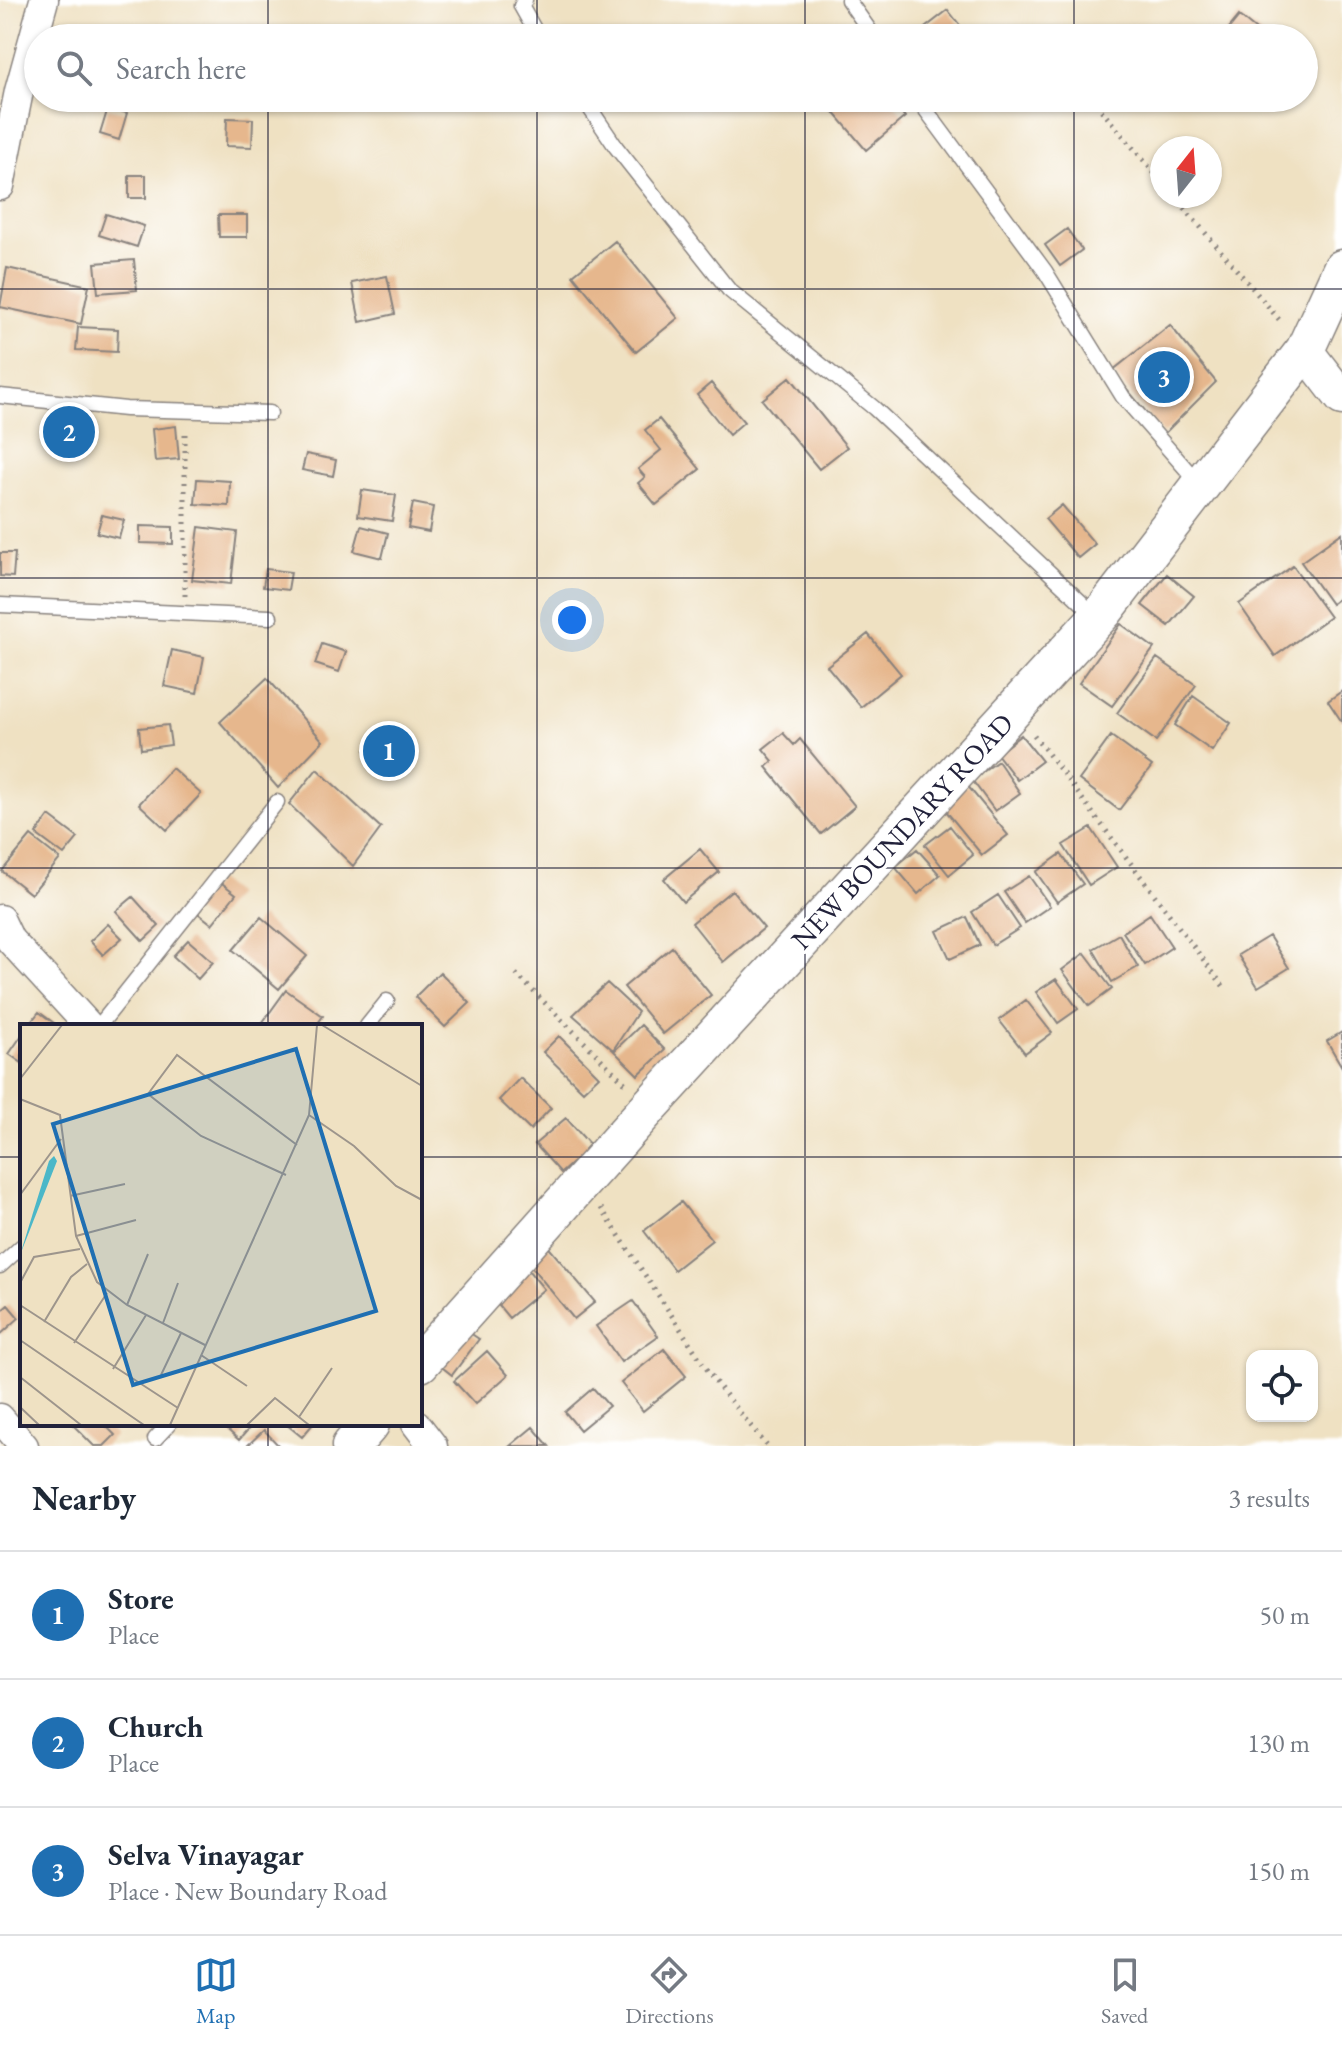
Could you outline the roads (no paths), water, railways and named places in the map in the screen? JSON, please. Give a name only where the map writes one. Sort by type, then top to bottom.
[{"type":"main road","name":"NEW BOUNDARY ROAD","points":[[423,1352],[1098,618],[1305,350],[1342,269]]},
{"type":"main road","points":[[351,1446],[368,1426]]},
{"type":"street","points":[[36,24],[44,0]]},
{"type":"street","points":[[0,186],[10,97],[24,57]]},
{"type":"street","points":[[1305,350],[1342,398]]},
{"type":"street","points":[[3,936],[87,1024]]},
{"type":"street","points":[[0,1418],[24,1446]]},
{"type":"street","points":[[418,1426],[433,1446]]},
{"type":"lane","points":[[525,0],[521,6],[531,24]]},
{"type":"lane","points":[[848,0],[865,24]]},
{"type":"lane","points":[[592,112],[616,147],[729,290],[874,408],[1098,618]]},
{"type":"lane","points":[[927,112],[1045,271],[1123,397],[1201,485]]},
{"type":"lane","points":[[0,396],[126,409],[270,413]]},
{"type":"lane","points":[[0,605],[270,617]]},
{"type":"lane","points":[[101,1024],[277,802]]},
{"type":"lane","points":[[369,1024],[387,1001]]},
{"type":"lane","points":[[0,1266],[20,1248]]},
{"type":"lane","points":[[155,1439],[167,1426]]},
{"type":"place","name":"Selva Vinayagar","points":[[1164,377]]},
{"type":"place","name":"Church","points":[[69,432]]},
{"type":"place","name":"Store","points":[[389,751]]}]
